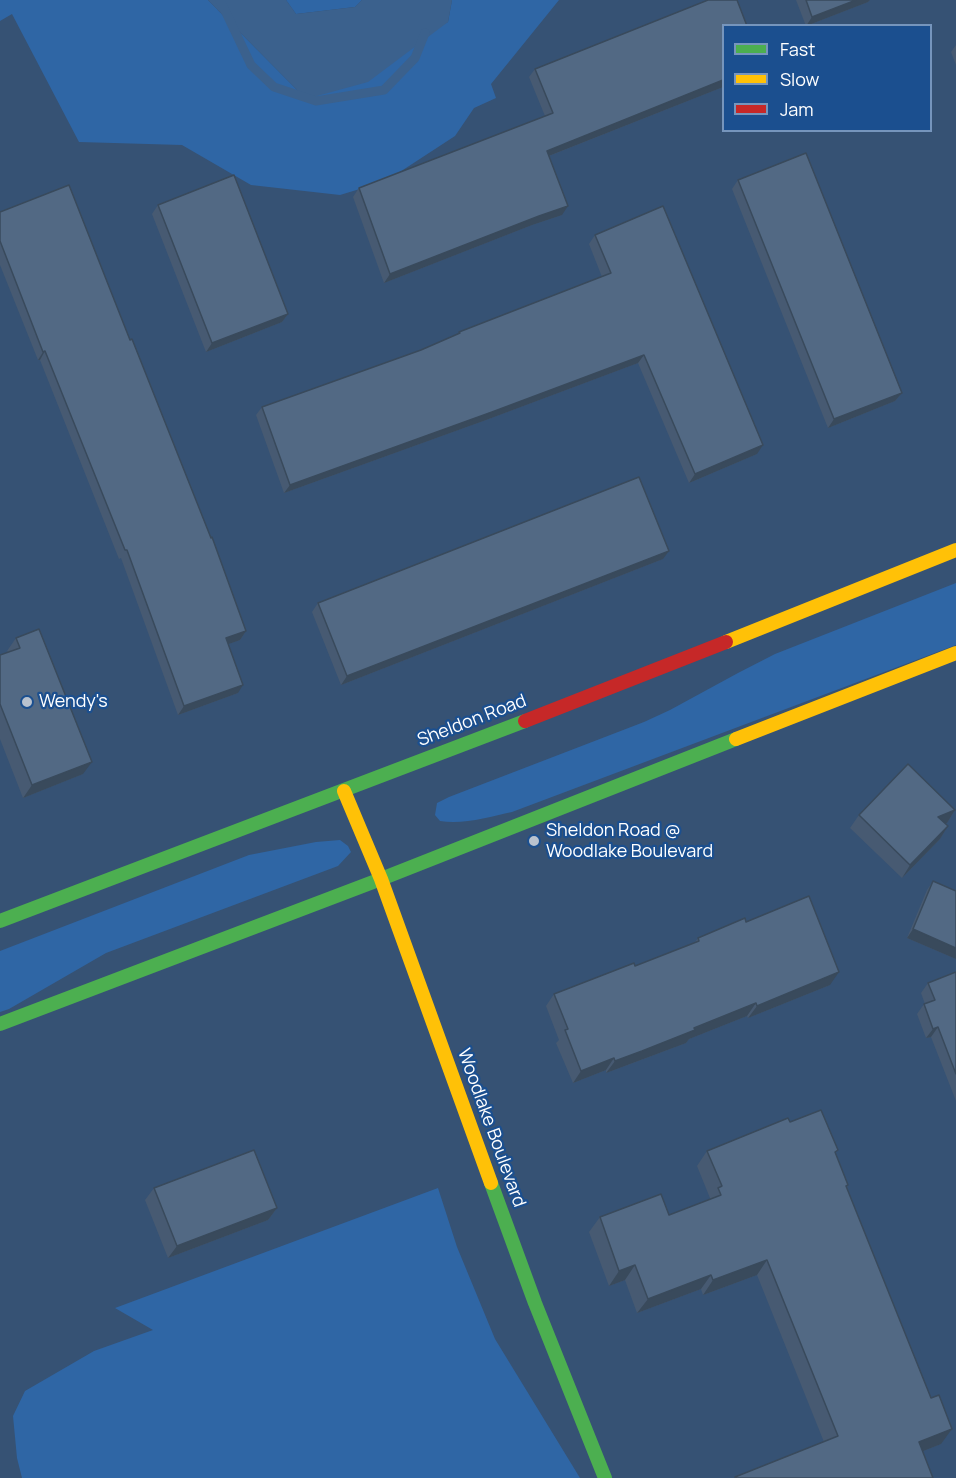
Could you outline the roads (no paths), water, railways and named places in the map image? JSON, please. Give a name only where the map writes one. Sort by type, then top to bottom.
[{"type":"main road","name":"Sheldon Road","points":[[0,921],[344,791],[847,595],[956,550]]},
{"type":"main road","points":[[0,1024],[381,879],[956,653]]},
{"type":"main road","name":"Woodlake Boulevard","points":[[344,791],[381,879],[535,1303],[605,1478]]},
{"type":"waterway","points":[[220,0],[251,65],[274,87],[316,101],[384,90],[415,58],[425,33]]},
{"type":"place","name":"Wendy's","points":[[27,702]]},
{"type":"place","name":"Sheldon Road @ Woodlake Boulevard","points":[[534,841]]}]
